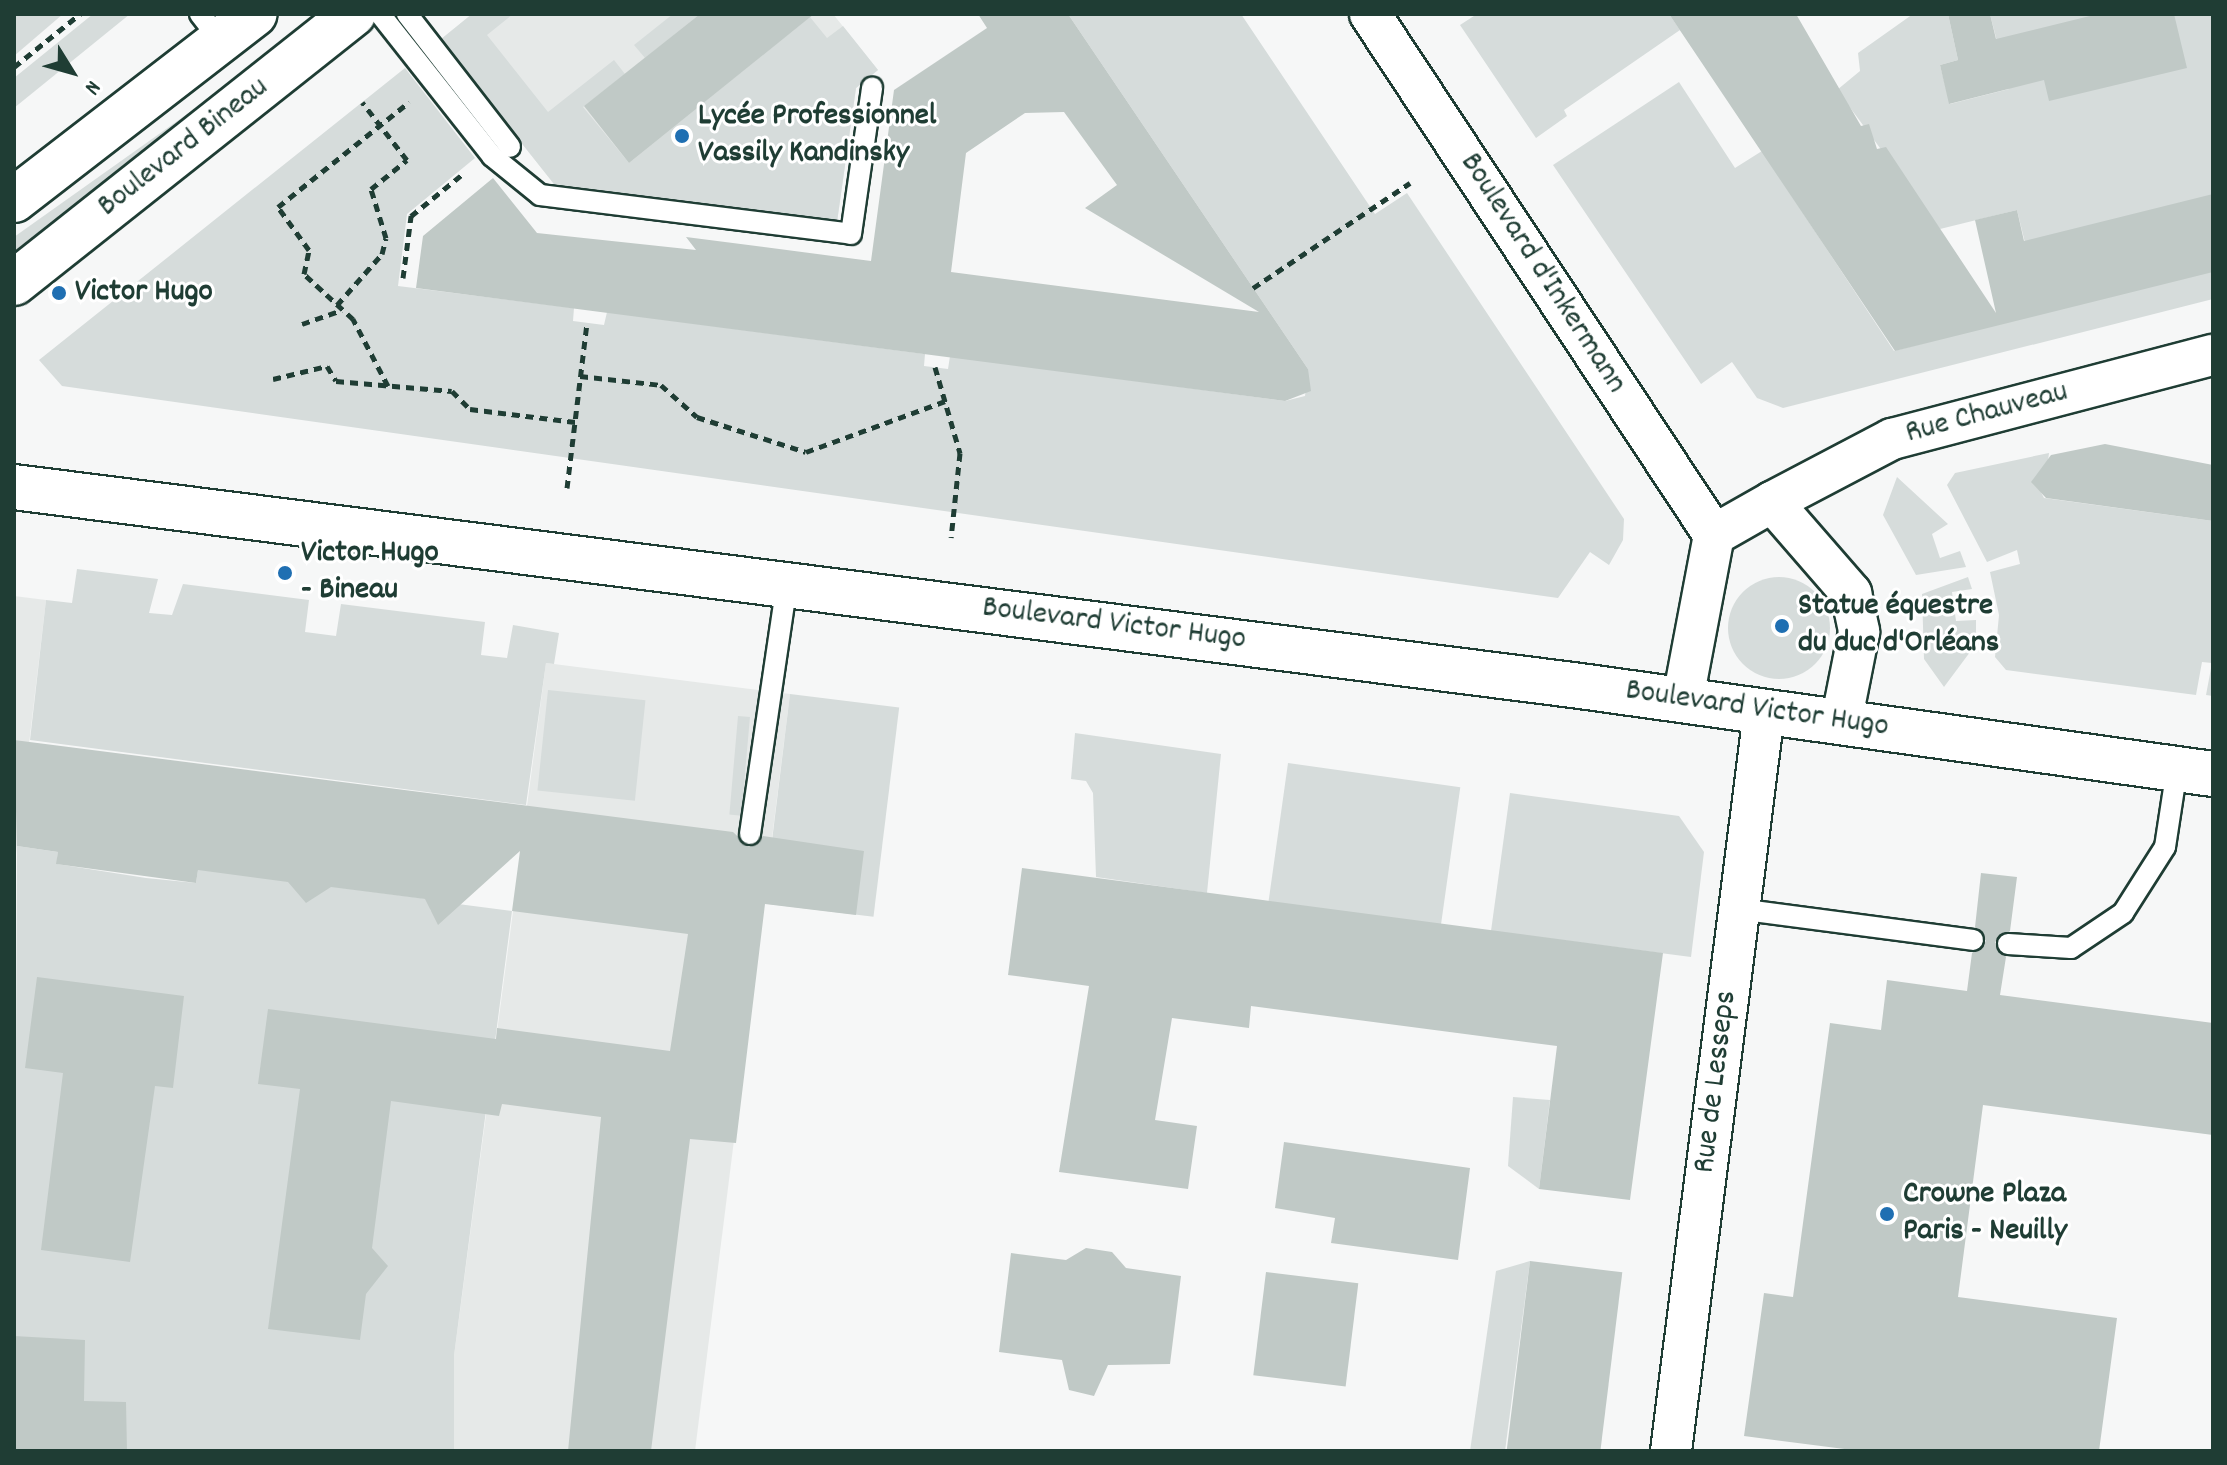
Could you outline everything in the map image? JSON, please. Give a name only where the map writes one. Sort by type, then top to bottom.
[{"type":"street","name":"Boulevard Bineau","points":[[14,200],[210,28],[255,14]]},
{"type":"street","name":"Boulevard Bineau","points":[[14,283],[353,14]]},
{"type":"street","name":"Boulevard d'Inkermann","points":[[1370,14],[1714,535]]},
{"type":"street","name":"Rue Chauveau","points":[[1714,535],[1892,439],[2213,355]]},
{"type":"street","name":"Boulevard Victor Hugo","points":[[14,487],[1683,699],[1764,713],[2195,771]]},
{"type":"street","points":[[1772,502],[1851,593],[1859,632],[1841,723]]},
{"type":"street","points":[[1683,699],[1714,535]]},
{"type":"street","name":"Rue de Lesseps","points":[[1671,1451],[1764,713]]},
{"type":"lane","points":[[380,14],[490,152],[540,195],[851,234],[872,88]]},
{"type":"lane","points":[[407,14],[510,147]]},
{"type":"lane","points":[[750,834],[787,583]]},
{"type":"lane","points":[[2008,944],[2071,948],[2123,913],[2165,847],[2195,771]]},
{"type":"lane","points":[[1738,909],[1973,940]]},
{"type":"path","points":[[14,67],[80,14]]},
{"type":"path","points":[[388,386],[340,307],[304,274],[309,250],[278,207],[416,96]]},
{"type":"path","points":[[302,324],[340,307],[382,254],[386,238],[371,189],[407,160],[362,102]]},
{"type":"path","points":[[403,278],[411,216],[490,152]]},
{"type":"path","points":[[1253,288],[1410,183]]},
{"type":"path","points":[[567,488],[587,322]]},
{"type":"path","points":[[273,379],[316,365],[331,369],[336,381],[452,391],[470,409],[575,422]]},
{"type":"path","points":[[935,367],[960,453],[951,538]]},
{"type":"path","points":[[580,376],[661,385],[697,417],[806,452],[945,401]]},
{"type":"shaded area","points":[[14,14],[63,14],[14,56]]},
{"type":"shaded area","points":[[93,14],[130,14],[14,108],[14,78]]},
{"type":"shaded area","name":"Lycée Professionnel Vassily Kandinsky","points":[[472,14],[833,14],[878,70],[856,88],[837,222],[554,184],[440,40]]},
{"type":"shaded area","name":"Lycée Professionnel Vassily Kandinsky","points":[[472,14],[513,14],[487,35],[548,112],[614,60],[625,74],[583,107],[629,163],[810,17],[827,38],[843,26],[878,70],[856,88],[837,222],[554,184],[440,40]]},
{"type":"shaded area","points":[[673,14],[700,14],[645,58],[634,45]]},
{"type":"shaded area","points":[[1068,14],[1241,14],[1375,214],[1407,193],[1624,519],[1623,540],[1609,565],[1590,552],[1558,598],[62,386],[39,360],[405,68],[475,158],[407,214],[398,286],[574,308],[573,321],[604,325],[607,312],[925,354],[924,366],[948,369],[950,356],[1285,401],[1305,396],[1308,369]]},
{"type":"shaded area","points":[[1477,14],[1669,14],[1680,30],[1564,110],[1567,116],[1536,138],[1460,25]]},
{"type":"shaded area","points":[[1913,14],[1948,14],[1958,60],[1940,65],[1950,104],[2009,89],[1990,14],[2213,14],[2213,299],[1783,408],[1757,398],[1732,362],[1701,384],[1553,165],[1679,82],[1735,168],[1762,151],[1894,351],[2042,312],[2017,210],[1940,229],[1837,90],[1860,71],[1858,53]]},
{"type":"shaded area","points":[[235,80],[14,257],[14,237]]},
{"type":"shaded area","points":[[2049,453],[2047,469],[2034,479],[2044,498],[2213,521],[2213,696],[2206,695],[2212,663],[2202,662],[2196,695],[2006,670],[1995,657],[1999,615],[1990,572],[2020,564],[2017,550],[1987,562],[1947,485],[1955,473]]},
{"type":"shaded area","points":[[1897,477],[1948,524],[1932,534],[1940,558],[1960,551],[1966,567],[1916,575],[1883,515]]},
{"type":"shaded area","points":[[77,569],[158,579],[149,613],[172,615],[183,584],[309,600],[305,632],[336,636],[341,604],[485,622],[481,655],[507,658],[513,625],[559,633],[554,664],[546,663],[526,805],[30,740],[46,600],[72,603]]},
{"type":"shaded area","points":[[1779,577],[1798,581],[1815,592],[1826,609],[1830,628],[1826,647],[1815,664],[1798,675],[1779,679],[1760,675],[1743,664],[1732,647],[1728,628],[1732,609],[1743,592],[1760,581]]},
{"type":"shaded area","points":[[1968,577],[1972,589],[1952,592],[1956,621],[1976,620],[1976,644],[1944,687],[1924,659],[1922,594]]},
{"type":"shaded area","points":[[14,596],[46,600],[14,871]]},
{"type":"shaded area","points":[[546,663],[790,694],[695,1451],[454,1451],[454,1356]]},
{"type":"shaded area","points":[[548,690],[645,700],[635,801],[537,790]]},
{"type":"shaded area","points":[[790,694],[899,707],[873,917],[764,903]]},
{"type":"shaded area","points":[[738,716],[750,717],[741,816],[729,815]]},
{"type":"shaded area","points":[[1075,733],[1221,754],[1207,893],[1096,877],[1093,793],[1086,781],[1071,779]]},
{"type":"shaded area","points":[[1288,763],[1460,787],[1441,926],[1269,902]]},
{"type":"shaded area","points":[[1510,793],[1679,816],[1704,852],[1691,957],[1491,931]]},
{"type":"shaded area","points":[[17,846],[58,852],[57,864],[146,878],[196,883],[198,869],[428,899],[431,911],[458,904],[512,911],[454,1356],[454,1451],[14,1451]]},
{"type":"shaded area","points":[[1513,1097],[1550,1100],[1539,1189],[1508,1166]]},
{"type":"shaded area","points":[[1530,1261],[1505,1451],[1470,1451],[1496,1271]]},
{"type":"building","points":[[700,14],[814,14],[629,163],[584,106]]},
{"type":"building","points":[[978,14],[1068,14],[1308,369],[1311,391],[1285,401],[416,288],[423,236],[493,178],[537,233],[696,250],[686,237],[871,261],[894,90],[987,28]],"holes":[[[1064,112],[1117,185],[1085,208],[1259,312],[951,272],[966,153],[1025,113]]]},
{"type":"building","points":[[1669,14],[1796,14],[1861,126],[1869,124],[1877,149],[1886,147],[1996,313],[1975,220],[2017,210],[2024,241],[2213,194],[2213,272],[1895,351]]},
{"type":"building","points":[[1948,14],[1990,14],[1996,39],[2098,14],[2174,14],[2187,68],[2049,101],[2044,80],[1949,104],[1940,65],[1958,60]]},
{"type":"building","points":[[2105,444],[2213,465],[2213,521],[2046,498],[2031,482],[2051,455]]},
{"type":"building","points":[[14,740],[733,832],[749,847],[763,836],[864,851],[856,915],[765,904],[736,1143],[690,1139],[651,1451],[568,1451],[601,1117],[502,1104],[499,1116],[391,1101],[372,1248],[388,1266],[366,1294],[360,1340],[268,1329],[300,1089],[258,1084],[268,1009],[496,1039],[497,1028],[670,1051],[688,934],[512,911],[520,851],[438,925],[425,899],[331,887],[306,903],[288,882],[198,870],[196,883],[56,864],[58,852],[17,846]]},
{"type":"building","points":[[1022,868],[1663,953],[1630,1200],[1539,1189],[1557,1046],[1251,1006],[1249,1028],[1172,1018],[1155,1120],[1197,1126],[1188,1189],[1059,1172],[1089,986],[1008,975]]},
{"type":"building","name":"Crowne Plaza Paris - Neuilly","points":[[1981,873],[2017,877],[2010,931],[1995,942],[2006,957],[2000,995],[2213,1023],[2213,1135],[1983,1105],[1958,1297],[2117,1318],[2099,1451],[1860,1451],[1744,1436],[1764,1293],[1793,1297],[1830,1023],[1881,1030],[1887,980],[1967,991],[1972,953],[1986,941],[1975,927]]},
{"type":"building","points":[[37,977],[184,996],[173,1088],[155,1086],[130,1262],[41,1250],[63,1073],[25,1068]]},
{"type":"building","points":[[1284,1142],[1470,1168],[1458,1260],[1331,1243],[1335,1218],[1275,1208]]},
{"type":"building","points":[[1086,1248],[1112,1252],[1126,1268],[1181,1276],[1170,1364],[1108,1365],[1094,1396],[1069,1390],[1062,1360],[999,1352],[1011,1253],[1066,1260]]},
{"type":"building","points":[[1530,1261],[1622,1272],[1600,1451],[1507,1451]]},
{"type":"building","points":[[1266,1272],[1358,1283],[1346,1387],[1253,1375]]},
{"type":"building","points":[[14,1336],[85,1340],[84,1401],[126,1402],[127,1451],[14,1451]]},
{"type":"place","name":"Lycée Professionnel Vassily Kandinsky","points":[[682,136]]},
{"type":"place","name":"Victor Hugo","points":[[59,293]]},
{"type":"place","name":"Victor Hugo - Bineau","points":[[285,573]]},
{"type":"place","name":"Statue équestre du duc d'Orléans","points":[[1782,626]]},
{"type":"place","name":"Crowne Plaza Paris - Neuilly","points":[[1887,1214]]}]
